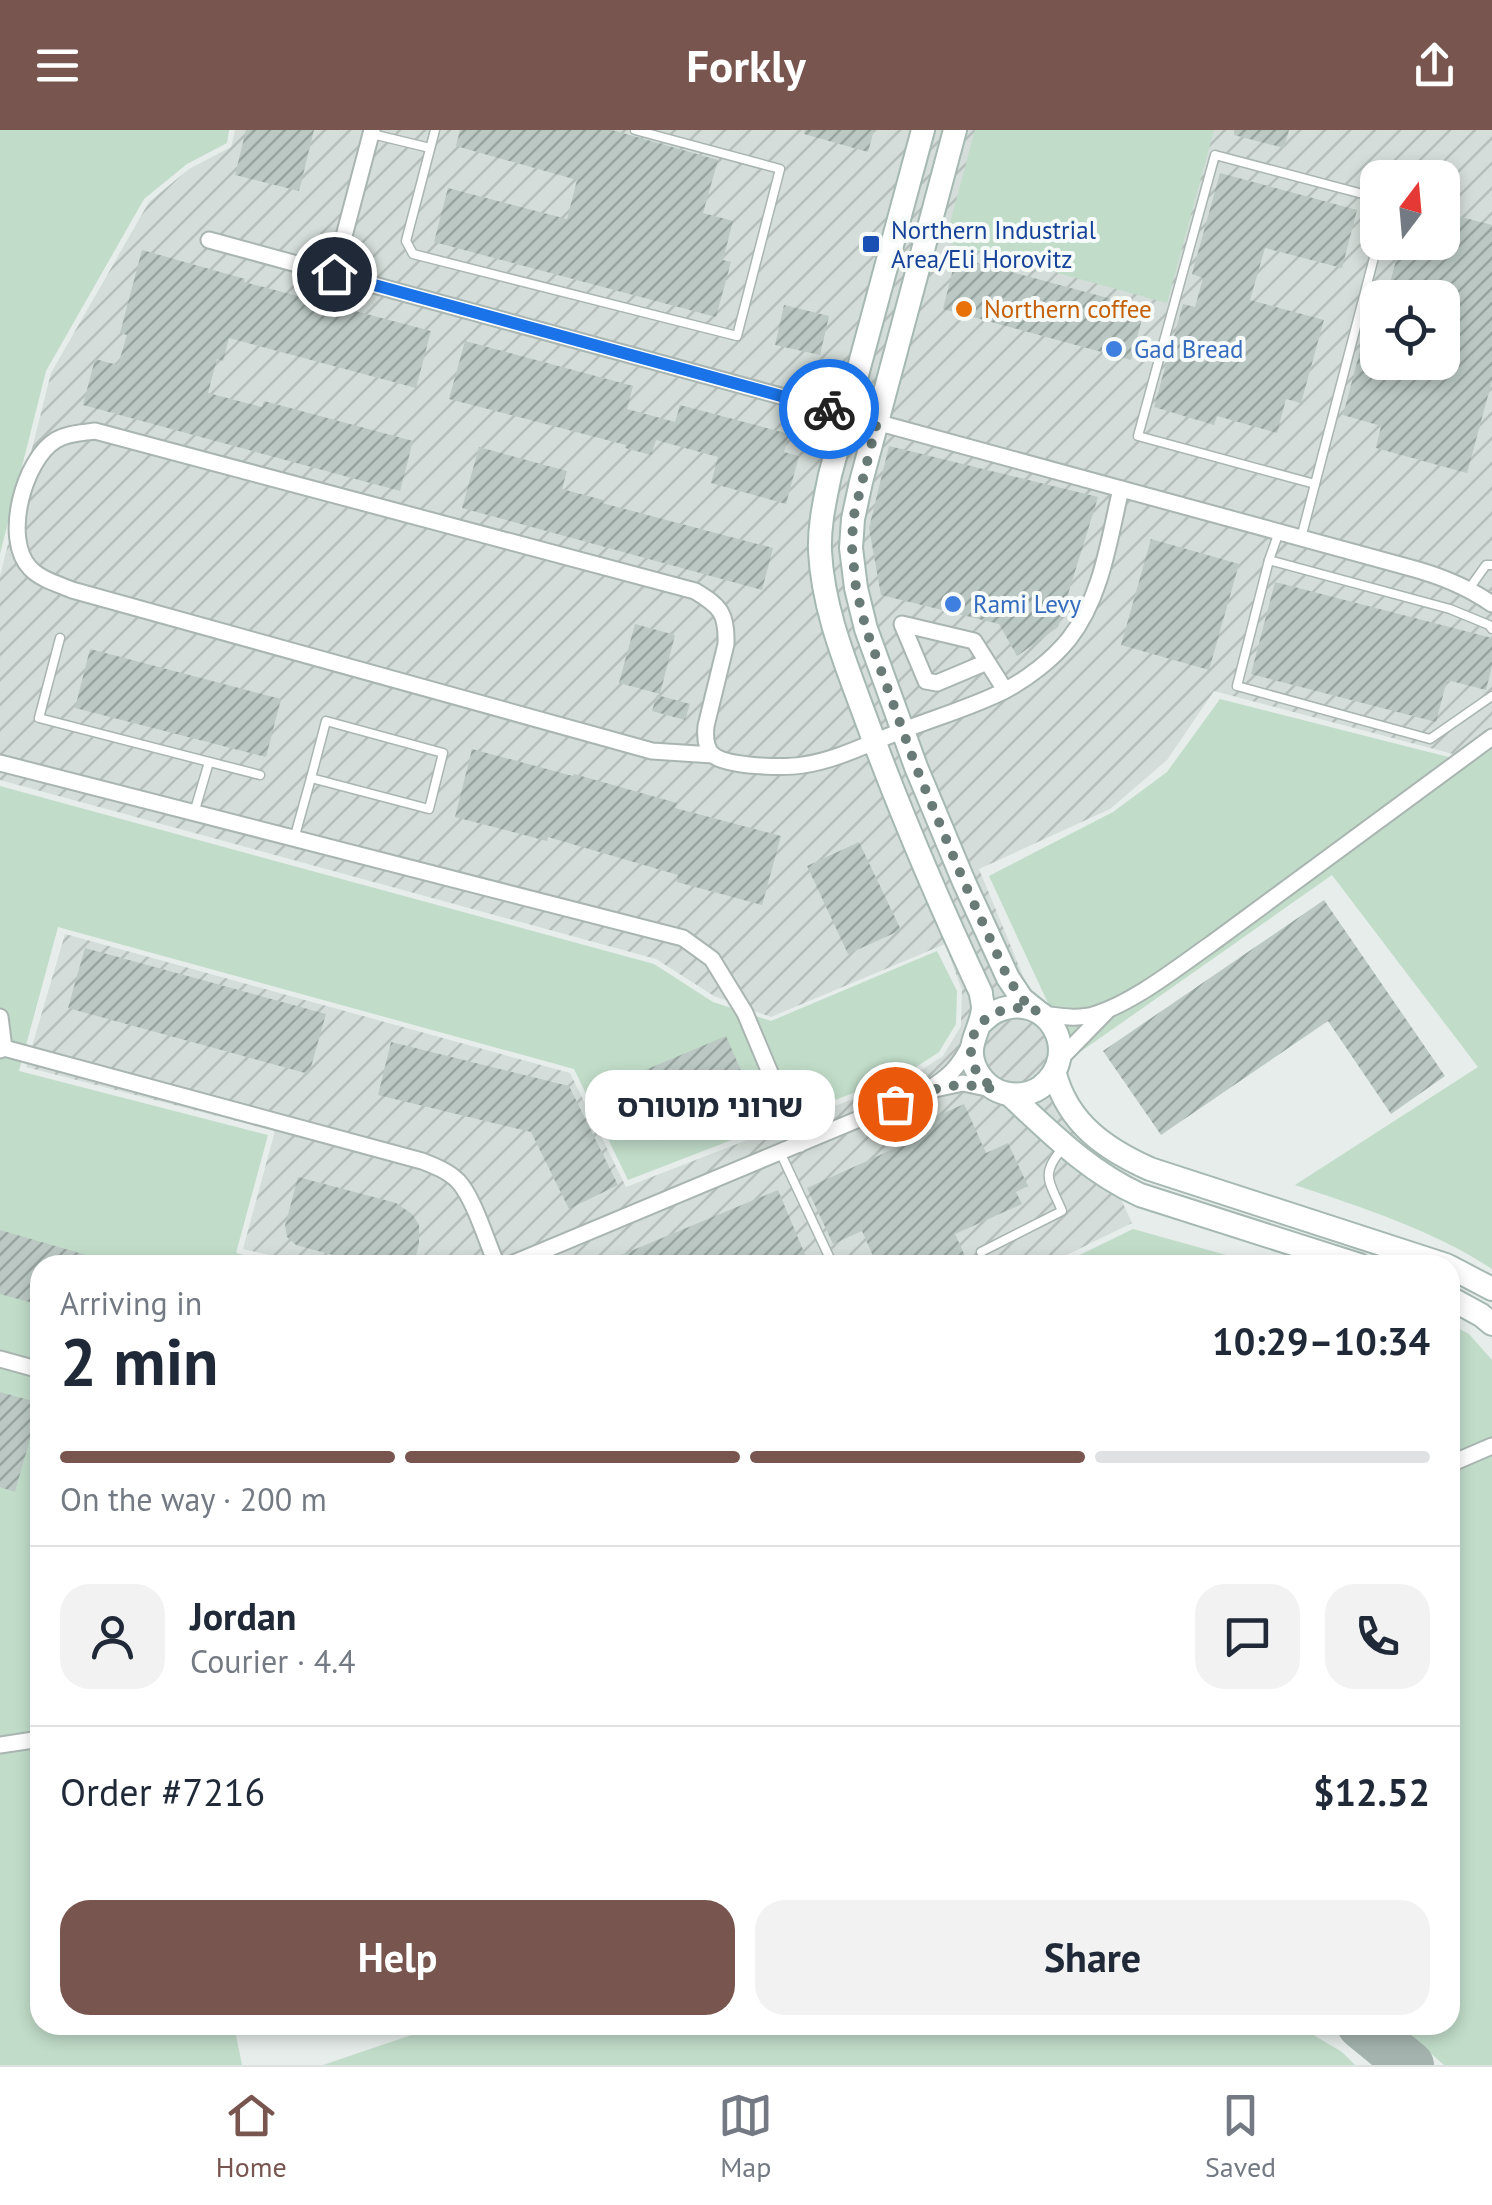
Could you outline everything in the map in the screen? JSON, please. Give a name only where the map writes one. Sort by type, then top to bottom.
[{"type":"street","points":[[922,130],[822,514],[820,549],[836,638],[935,894],[981,993],[983,1009],[972,1055],[974,1066],[980,1077],[1114,1183],[1140,1195],[1327,1255]]},
{"type":"street","points":[[955,130],[853,519],[852,548],[866,629],[957,866],[1008,978],[1022,999],[1050,1021],[1058,1035],[1059,1090],[1083,1126],[1128,1159],[1150,1169],[1414,1255]]},
{"type":"street","points":[[334,274],[372,132]]},
{"type":"street","points":[[209,240],[1445,578],[1492,604]]},
{"type":"street","points":[[713,755],[704,737],[726,631],[716,603],[695,592],[95,431],[70,434],[54,441],[30,471],[18,512],[16,536],[30,569],[58,584],[652,751],[713,755],[781,767],[804,765],[952,713],[1005,690],[1042,666],[1068,641],[1084,618],[1097,587],[1121,489]]},
{"type":"street","points":[[987,662],[938,683],[926,680],[902,624],[974,641],[1005,690]]},
{"type":"street","points":[[533,1255],[926,1091],[959,1066],[976,1032],[994,1012],[1016,1006],[1076,1018],[1112,1006],[1212,944],[1492,737]]},
{"type":"street","points":[[0,763],[683,938],[712,959],[745,1013],[800,1144]]},
{"type":"street","points":[[926,1091],[962,1084],[1003,1092],[1034,1092],[1083,1033],[1112,1006]]},
{"type":"street","points":[[0,1017],[2,1049],[440,1168],[466,1191],[493,1255]]},
{"type":"street","points":[[1460,1272],[1492,1289]]},
{"type":"street","points":[[1460,1303],[1492,1324]]},
{"type":"street","points":[[0,1359],[30,1367]]},
{"type":"street","points":[[1460,1460],[1490,1446]]},
{"type":"street","points":[[0,1745],[30,1741]]},
{"type":"lane","points":[[435,130],[406,241],[412,254],[737,336],[780,168],[634,130]]},
{"type":"lane","points":[[372,132],[430,148]]},
{"type":"lane","points":[[1315,484],[1138,436],[1216,155],[1360,193]]},
{"type":"lane","points":[[1301,538],[1373,260]]},
{"type":"lane","points":[[1279,532],[1237,686],[1430,740],[1492,696]]},
{"type":"lane","points":[[1269,560],[1450,608],[1492,629]]},
{"type":"lane","points":[[1469,588],[1486,566],[1492,565]]},
{"type":"lane","points":[[60,638],[39,718],[260,775]]},
{"type":"lane","points":[[294,838],[326,721],[444,752],[428,809],[312,778]]},
{"type":"lane","points":[[194,813],[209,762]]},
{"type":"lane","points":[[982,1252],[1062,1211],[1047,1175],[1051,1162],[1064,1146]]},
{"type":"lane","points":[[780,1152],[827,1255]]},
{"type":"shaded area","points":[[235,130],[1492,130],[1492,745],[1472,759],[1214,691],[1167,760],[1110,809],[979,869],[1071,1092],[1132,1223],[1066,1255],[269,1255],[243,1249],[275,1131],[26,1067],[65,934],[570,1073],[626,1187],[912,1076],[943,1056],[961,1026],[962,990],[945,944],[771,1017],[714,996],[656,959],[0,780],[0,576],[51,373],[149,202],[189,169],[231,147]]},
{"type":"green space","points":[[0,130],[229,130],[227,143],[187,164],[144,199],[46,371],[0,554]]},
{"type":"green space","points":[[975,130],[1214,130],[1167,303],[945,242]]},
{"type":"green space","points":[[1220,699],[1472,763],[1492,749],[1492,1269],[1421,1231],[1295,1185],[1478,1067],[1332,875],[1073,1057],[989,876],[1113,812],[1167,772]]},
{"type":"green space","points":[[0,786],[654,964],[713,1002],[771,1021],[937,951],[957,991],[956,1024],[939,1052],[910,1071],[628,1180],[574,1069],[58,927],[19,1071],[268,1135],[236,1253],[244,1255],[30,1255],[30,2035],[236,2035],[242,2065],[0,2065]]},
{"type":"green space","points":[[1133,1229],[1226,1255],[1080,1255]]},
{"type":"green space","points":[[1460,1329],[1492,1360],[1492,2065],[1444,2065],[1410,2035],[1460,2035]]},
{"type":"green space","points":[[412,2035],[1314,2035],[1355,2065],[323,2065]]},
{"type":"building","points":[[246,130],[314,130],[299,191],[235,175]]},
{"type":"building","points":[[460,130],[612,130],[718,160],[703,213],[733,221],[723,260],[731,262],[716,317],[434,242],[448,188],[567,219],[577,180],[456,146]]},
{"type":"building","points":[[805,130],[874,130],[868,152],[804,134]]},
{"type":"building","points":[[1234,130],[1289,130],[1284,148],[1234,135]]},
{"type":"building","points":[[1220,173],[1357,210],[1342,268],[1265,248],[1250,300],[1324,320],[1301,403],[1286,399],[1277,433],[1217,416],[1214,425],[1154,407],[1183,304],[1195,307],[1203,278],[1192,274]]},
{"type":"building","points":[[1460,217],[1492,225],[1492,381],[1467,473],[1376,448],[1381,426],[1343,415],[1360,351],[1360,380],[1460,380],[1460,280],[1391,280],[1396,260],[1460,260]]},
{"type":"building","points":[[142,250],[245,279],[244,282],[431,331],[416,388],[229,338],[223,361],[217,359],[208,393],[262,407],[264,401],[413,441],[400,491],[83,405],[95,359],[118,365],[127,335],[120,333]]},
{"type":"building","points":[[956,257],[1145,308],[1131,360],[943,309]]},
{"type":"building","points":[[784,305],[829,316],[820,355],[775,345]]},
{"type":"building","points":[[465,341],[633,386],[627,409],[675,422],[680,405],[789,434],[784,452],[799,456],[786,504],[711,483],[718,457],[656,440],[651,455],[449,399]]},
{"type":"building","points":[[889,446],[1098,497],[1058,627],[1017,656],[999,624],[881,595],[869,528]]},
{"type":"building","points":[[479,447],[567,471],[562,489],[603,500],[602,503],[773,548],[762,590],[462,508]]},
{"type":"building","points":[[1151,539],[1239,564],[1209,670],[1121,645]]},
{"type":"building","points":[[1275,582],[1492,638],[1492,666],[1486,690],[1447,680],[1436,722],[1251,674]]},
{"type":"building","points":[[635,624],[675,635],[660,694],[619,683]]},
{"type":"building","points":[[90,649],[281,699],[266,757],[75,708]]},
{"type":"building","points":[[657,695],[690,704],[685,720],[652,711]]},
{"type":"building","points":[[472,749],[677,803],[675,808],[781,836],[762,905],[677,882],[678,875],[548,837],[547,841],[455,817]]},
{"type":"building","points":[[859,842],[901,930],[848,954],[807,866]]},
{"type":"building","points":[[1324,900],[1445,1076],[1391,1114],[1328,1021],[1161,1135],[1103,1051]]},
{"type":"building","points":[[85,948],[326,1014],[309,1074],[68,1008]]},
{"type":"building","points":[[726,1036],[754,1101],[660,1141],[631,1076]]},
{"type":"building","points":[[391,1042],[569,1086],[618,1185],[569,1209],[531,1132],[378,1095]]},
{"type":"building","points":[[964,1104],[986,1153],[1008,1143],[1028,1186],[1016,1192],[1022,1204],[955,1234],[964,1255],[873,1255],[862,1231],[833,1244],[807,1188],[920,1137],[915,1126]]},
{"type":"building","points":[[298,1177],[396,1203],[412,1214],[419,1225],[419,1243],[416,1255],[333,1255],[296,1245],[287,1237],[285,1226]]},
{"type":"building","points":[[778,1190],[805,1255],[621,1255]]},
{"type":"building","points":[[0,1230],[86,1255],[30,1255],[30,1302],[0,1294]]},
{"type":"building","points":[[0,1392],[30,1400],[30,1439],[15,1492],[0,1487]]},
{"type":"taxiway","points":[[1373,2035],[1410,2065]]},
{"type":"way so far","points":[[829,409],[877,422],[853,519],[856,588],[866,629],[916,767],[964,882],[1008,978],[1022,999],[1037,1011],[1016,1006],[994,1012],[979,1026],[973,1040],[974,1066],[980,1077],[996,1090],[962,1084],[926,1091],[895,1104]]},
{"type":"place","name":"Northern Industrial Area/Eli Horovitz","points":[[871,244]]},
{"type":"place","name":"Northern coffee","points":[[964,309]]},
{"type":"place","name":"Gad Bread","points":[[1114,349]]},
{"type":"place","name":"Rami Levy","points":[[953,604]]},
{"type":"place","name":"שרוני מוטורס","points":[[895,1104]]},
{"type":"route","points":[[334,274],[829,409]]}]
